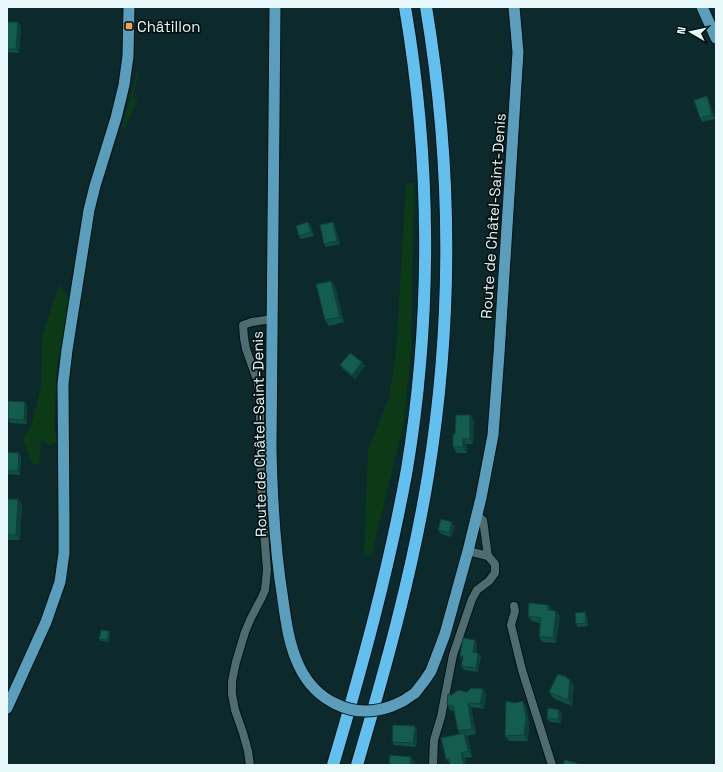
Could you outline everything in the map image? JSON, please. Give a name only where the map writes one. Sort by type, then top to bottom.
[{"type":"highway","points":[[332,765],[363,662],[392,542],[408,462],[419,366],[424,283],[424,189],[418,104],[405,7]]},
{"type":"highway","points":[[357,765],[396,627],[414,551],[431,458],[441,368],[446,279],[446,201],[438,95],[426,7]]},
{"type":"main road","points":[[7,708],[46,622],[60,582],[64,553],[63,384],[67,350],[89,210],[124,85],[128,49],[130,7]]},
{"type":"main road","name":"Route de Châtel-Saint-Denis","points":[[274,7],[271,448],[277,561],[289,635],[295,655],[304,675],[315,690],[322,696],[347,709],[360,711],[377,710],[403,701],[415,693],[431,671],[445,634],[481,498],[493,435],[499,354],[518,52],[514,7]]},
{"type":"main road","points":[[702,7],[716,38]]},
{"type":"street","points":[[250,765],[248,751],[235,710],[232,694],[232,680],[245,632],[265,590],[267,570],[260,449],[260,396],[257,380],[246,349],[243,326],[252,322],[272,320]]},
{"type":"street","points":[[433,765],[434,740],[453,655],[472,599],[477,590],[489,582],[495,573],[494,564],[488,556],[483,520],[477,516]]},
{"type":"street","points":[[468,551],[488,556]]},
{"type":"street","points":[[514,606],[515,611],[510,625],[522,670],[552,765]]},
{"type":"green space","points":[[137,72],[139,73],[133,97],[138,98],[125,128],[122,127]]},
{"type":"green space","points":[[406,183],[414,183],[411,351],[404,422],[371,557],[364,555],[368,451],[389,397],[396,352]]},
{"type":"green space","points":[[59,285],[67,295],[69,304],[66,329],[57,365],[54,427],[58,442],[48,446],[45,441],[41,441],[39,465],[32,464],[23,440],[32,424],[41,386],[42,337]]},
{"type":"building","points":[[7,22],[18,22],[16,49],[7,49]]},
{"type":"building","points":[[707,96],[712,115],[700,118],[694,100]]},
{"type":"building","points":[[308,222],[311,232],[299,236],[296,226]]},
{"type":"building","points":[[333,222],[337,241],[324,244],[320,225]]},
{"type":"building","points":[[331,281],[340,317],[325,320],[316,284]]},
{"type":"building","points":[[350,353],[362,362],[352,375],[340,365]]},
{"type":"building","points":[[8,401],[25,402],[24,420],[8,419]]},
{"type":"building","points":[[456,415],[470,415],[470,439],[463,439],[463,447],[453,447],[453,434],[455,434]]},
{"type":"building","points":[[7,452],[19,453],[18,471],[7,471]]},
{"type":"building","points":[[7,499],[18,499],[16,535],[7,535]]},
{"type":"building","points":[[441,519],[452,522],[449,533],[438,530]]},
{"type":"building","points":[[529,603],[548,605],[548,610],[556,611],[553,638],[539,636],[541,618],[528,616]]},
{"type":"building","points":[[585,612],[586,623],[576,624],[575,613]]},
{"type":"building","points":[[101,630],[109,631],[107,640],[99,639]]},
{"type":"building","points":[[463,638],[475,640],[473,652],[478,653],[476,668],[461,666],[463,656],[460,656]]},
{"type":"building","points":[[558,674],[570,680],[568,700],[549,692]]},
{"type":"building","points":[[471,688],[483,689],[480,704],[468,703],[472,729],[458,731],[453,706],[447,705],[448,694],[452,695],[458,690],[467,692]]},
{"type":"building","points":[[506,701],[514,703],[523,701],[526,718],[524,735],[505,736]]},
{"type":"building","points":[[548,708],[559,710],[558,719],[547,719]]},
{"type":"building","points":[[393,725],[415,726],[413,743],[392,742]]},
{"type":"building","points":[[464,733],[468,751],[461,753],[464,765],[450,765],[449,759],[446,759],[441,738]]},
{"type":"building","points":[[390,755],[411,757],[410,765],[389,765]]},
{"type":"building","points":[[565,760],[584,765],[563,765]]},
{"type":"place","name":"Châtillon","points":[[129,26]]}]
